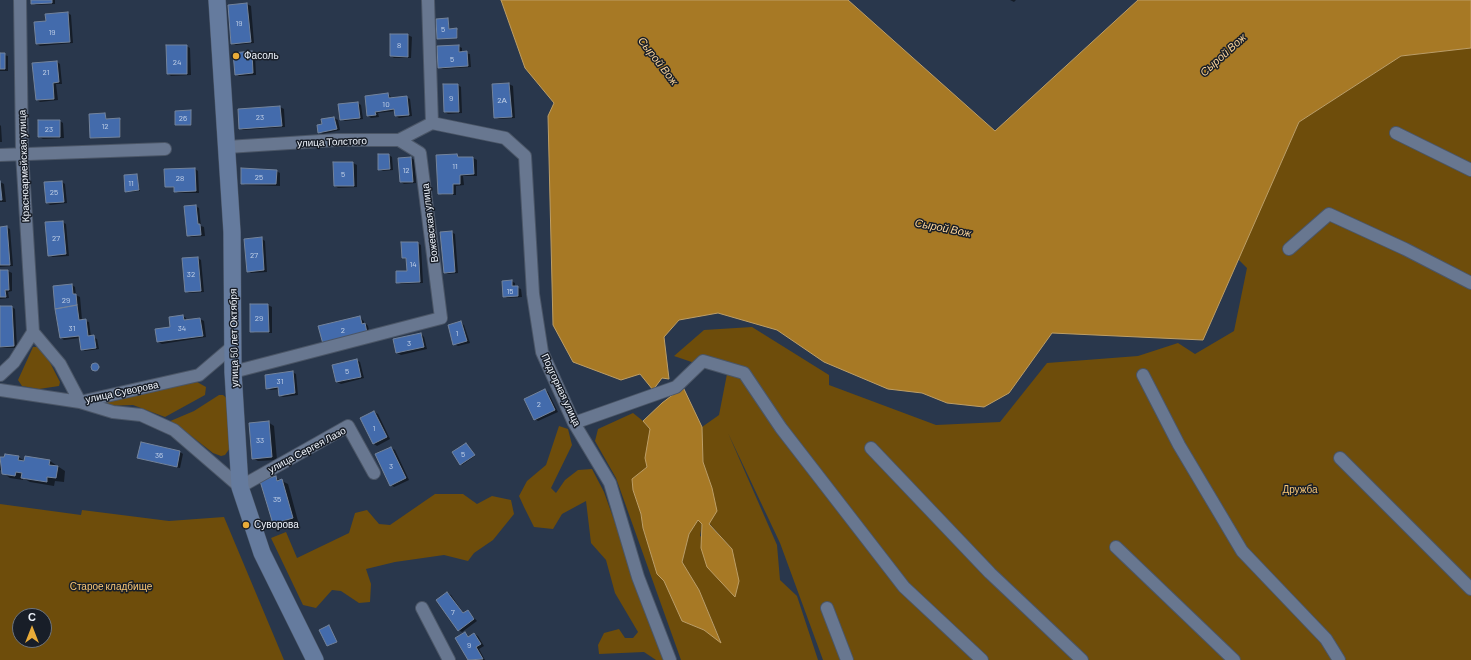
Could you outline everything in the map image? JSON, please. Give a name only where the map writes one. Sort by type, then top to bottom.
[{"type":"main road","name":"улица 50 лет Октября","points":[[217,0],[232,232],[233,372],[240,486],[262,553],[315,660]]},
{"type":"street","name":"Красноармейская улица","points":[[20,0],[22,153],[33,332]]},
{"type":"street","points":[[428,0],[432,123]]},
{"type":"street","name":"улица Толстого","points":[[227,147],[337,140],[399,140],[432,123]]},
{"type":"street","name":"Подгорная улица","points":[[432,123],[504,138],[525,156],[533,294],[542,352],[574,423],[610,483],[638,577],[670,660]]},
{"type":"street","points":[[1396,133],[1471,170]]},
{"type":"street","name":"Вожевская улица","points":[[233,372],[441,318],[420,153],[399,140]]},
{"type":"street","points":[[0,155],[165,149]]},
{"type":"street","points":[[1289,250],[1328,214],[1405,249],[1471,283]]},
{"type":"street","points":[[0,375],[14,362],[33,332],[60,364],[80,402],[113,412],[141,415],[174,430],[240,486]]},
{"type":"street","name":"улица Суворова","points":[[0,390],[80,402],[199,375],[233,346]]},
{"type":"street","points":[[574,423],[676,387],[703,361],[744,373],[781,428],[904,587],[982,660]]},
{"type":"street","points":[[1143,375],[1179,445],[1242,551],[1326,639],[1339,660]]},
{"type":"street","name":"улица Сергея Лазо","points":[[240,486],[348,426],[374,473]]},
{"type":"street","points":[[871,448],[990,573],[1082,660]]},
{"type":"street","points":[[1340,458],[1471,589]]},
{"type":"street","points":[[1116,547],[1234,660]]},
{"type":"street","points":[[422,608],[449,660]]},
{"type":"street","points":[[827,608],[847,660]]},
{"type":"green space","name":"Дружба","points":[[1471,48],[1471,660],[823,660],[780,543],[728,433],[777,545],[780,580],[797,596],[818,660],[681,660],[616,478],[595,441],[598,429],[633,413],[650,429],[647,467],[633,479],[633,490],[657,574],[664,581],[682,621],[704,630],[721,642],[699,590],[682,562],[689,534],[698,520],[702,524],[700,536],[732,549],[709,523],[712,488],[703,462],[702,427],[719,415],[727,374],[674,356],[704,330],[752,327],[829,375],[829,385],[936,425],[1000,422],[1047,363],[1138,356],[1178,343],[1195,354],[1234,331],[1247,268],[1238,259],[1299,122],[1401,56]]},
{"type":"green space","points":[[33,347],[42,347],[60,382],[59,386],[39,389],[22,386],[18,380]]},
{"type":"green space","points":[[197,382],[206,387],[205,395],[165,417],[133,405],[104,406],[105,401]]},
{"type":"green space","points":[[219,395],[223,395],[229,400],[230,448],[225,455],[221,456],[213,453],[190,435],[168,422],[194,411]]},
{"type":"green space","points":[[559,426],[568,429],[572,445],[551,488],[556,493],[565,480],[578,470],[592,469],[604,492],[664,660],[656,660],[644,652],[599,654],[598,645],[604,633],[619,629],[625,638],[633,638],[638,632],[615,593],[606,560],[591,543],[586,501],[562,514],[553,529],[534,527],[519,496],[527,481],[546,465]]},
{"type":"green space","points":[[435,494],[463,494],[477,504],[492,496],[511,500],[514,514],[493,540],[474,553],[468,561],[444,555],[395,562],[366,569],[371,584],[370,602],[359,603],[341,591],[332,590],[316,608],[303,605],[271,538],[286,532],[297,558],[349,533],[355,513],[367,510],[379,524],[390,525]]},
{"type":"green space","name":"Старое кладбище","points":[[0,504],[81,515],[82,510],[169,521],[224,517],[284,660],[0,660]]},
{"type":"water","name":"Сырой Вож","points":[[501,0],[848,0],[995,131],[1138,0],[1471,0],[1471,48],[1401,56],[1299,122],[1203,340],[1052,333],[1009,393],[984,407],[947,403],[922,393],[888,389],[824,362],[777,330],[718,313],[679,320],[664,337],[669,379],[662,378],[653,390],[640,374],[621,380],[573,362],[553,325],[548,116],[554,103],[525,68]]},
{"type":"water","points":[[683,387],[702,427],[703,462],[712,488],[717,511],[709,524],[732,549],[739,581],[735,597],[707,567],[701,548],[702,524],[698,520],[689,534],[682,562],[699,590],[721,643],[704,630],[682,621],[664,581],[657,574],[633,490],[632,479],[647,467],[645,458],[650,429],[643,421],[662,403]]},
{"type":"building","points":[[31,0],[52,0],[52,3],[31,4]]},
{"type":"building","points":[[247,3],[251,42],[231,44],[228,5]]},
{"type":"building","points":[[68,12],[70,42],[36,44],[34,22],[46,21],[45,14]]},
{"type":"building","points":[[448,18],[449,29],[457,28],[457,38],[437,39],[436,19]]},
{"type":"building","points":[[390,34],[408,34],[408,57],[390,56]]},
{"type":"building","points":[[166,45],[187,45],[187,74],[167,74]]},
{"type":"building","points":[[459,45],[459,52],[467,51],[468,66],[438,68],[437,46]]},
{"type":"building","points":[[252,51],[253,73],[235,75],[233,53]]},
{"type":"building","points":[[0,53],[5,53],[5,69],[0,69]]},
{"type":"building","points":[[57,61],[59,82],[53,83],[54,99],[36,100],[32,63]]},
{"type":"building","points":[[509,83],[512,117],[494,118],[492,84]]},
{"type":"building","points":[[443,84],[458,84],[459,112],[444,112]]},
{"type":"building","points":[[388,93],[389,98],[407,96],[409,115],[395,116],[394,109],[375,112],[376,115],[367,116],[365,96]]},
{"type":"building","points":[[358,102],[360,118],[340,120],[338,104]]},
{"type":"building","points":[[280,106],[282,126],[239,129],[238,109]]},
{"type":"building","points":[[191,110],[191,125],[175,125],[175,111]]},
{"type":"building","points":[[105,113],[106,119],[120,118],[120,137],[90,138],[89,114]]},
{"type":"building","points":[[334,117],[337,129],[318,133],[317,125],[322,124],[321,119]]},
{"type":"building","points":[[38,120],[60,120],[60,137],[38,137]]},
{"type":"building","points":[[378,154],[389,154],[390,169],[378,170]]},
{"type":"building","points":[[457,154],[458,157],[473,157],[474,174],[460,175],[460,184],[453,184],[453,194],[438,194],[436,155]]},
{"type":"building","points":[[411,157],[413,182],[400,182],[398,158]]},
{"type":"building","points":[[333,162],[353,162],[354,186],[334,186]]},
{"type":"building","points":[[195,168],[196,191],[174,192],[174,187],[165,187],[164,169]]},
{"type":"building","points":[[241,168],[277,170],[276,184],[241,184]]},
{"type":"building","points":[[137,174],[139,190],[125,192],[124,175]]},
{"type":"building","points":[[0,181],[2,200],[0,200]]},
{"type":"building","points":[[62,181],[64,202],[46,203],[44,182]]},
{"type":"building","points":[[196,205],[201,235],[187,236],[184,206]]},
{"type":"building","points":[[63,221],[66,254],[48,256],[45,222]]},
{"type":"building","points":[[7,226],[10,265],[0,265],[0,227]]},
{"type":"building","points":[[452,231],[455,272],[444,273],[440,232]]},
{"type":"building","points":[[262,237],[264,270],[247,272],[244,239]]},
{"type":"building","points":[[401,242],[418,242],[420,282],[396,283],[396,271],[407,271],[406,258],[402,258]]},
{"type":"building","points":[[198,257],[201,291],[185,292],[182,258]]},
{"type":"building","points":[[0,270],[8,270],[9,290],[5,290],[6,297],[0,297]]},
{"type":"building","points":[[512,280],[512,286],[518,286],[518,296],[503,297],[502,281]]},
{"type":"building","points":[[72,284],[73,294],[76,294],[77,305],[55,309],[53,286]]},
{"type":"building","points":[[250,304],[268,304],[269,332],[250,332]]},
{"type":"building","points":[[77,305],[79,320],[86,319],[88,336],[94,335],[96,348],[81,350],[79,336],[60,338],[55,309]]},
{"type":"building","points":[[0,306],[12,306],[14,346],[0,347]]},
{"type":"building","points":[[183,315],[184,320],[200,318],[203,336],[157,342],[155,329],[170,327],[169,317]]},
{"type":"building","points":[[360,316],[362,324],[365,323],[367,333],[323,344],[318,326]]},
{"type":"building","points":[[461,321],[467,341],[453,345],[448,325]]},
{"type":"building","points":[[421,333],[424,347],[396,353],[393,339]]},
{"type":"building","points":[[357,359],[361,377],[336,382],[332,365]]},
{"type":"building","points":[[93,363],[97,363],[99,367],[97,371],[93,371],[91,369],[91,365]]},
{"type":"building","points":[[293,371],[295,393],[279,396],[278,387],[266,389],[265,375]]},
{"type":"building","points":[[545,389],[555,410],[534,420],[524,399]]},
{"type":"building","points":[[374,411],[387,437],[373,444],[360,418]]},
{"type":"building","points":[[269,421],[272,457],[252,459],[249,423]]},
{"type":"building","points":[[141,442],[180,451],[177,467],[137,458]]},
{"type":"building","points":[[466,443],[475,455],[460,465],[452,452]]},
{"type":"building","points":[[391,447],[406,478],[390,486],[375,454]]},
{"type":"building","points":[[5,454],[19,456],[18,460],[24,461],[25,456],[50,460],[49,465],[58,466],[56,478],[47,477],[47,482],[21,478],[22,473],[16,472],[15,476],[2,474],[0,457],[4,457]]},
{"type":"building","points":[[276,476],[277,481],[282,479],[293,518],[273,524],[260,481]]},
{"type":"building","points":[[447,592],[463,613],[468,610],[474,619],[458,631],[436,600]]},
{"type":"building","points":[[329,625],[337,642],[327,646],[319,630]]},
{"type":"building","points":[[465,632],[468,637],[474,633],[481,644],[476,647],[483,659],[468,660],[455,638]]},
{"type":"place","name":"Фасоль","points":[[236,56]]},
{"type":"place","name":"Суворова","points":[[246,525]]}]
